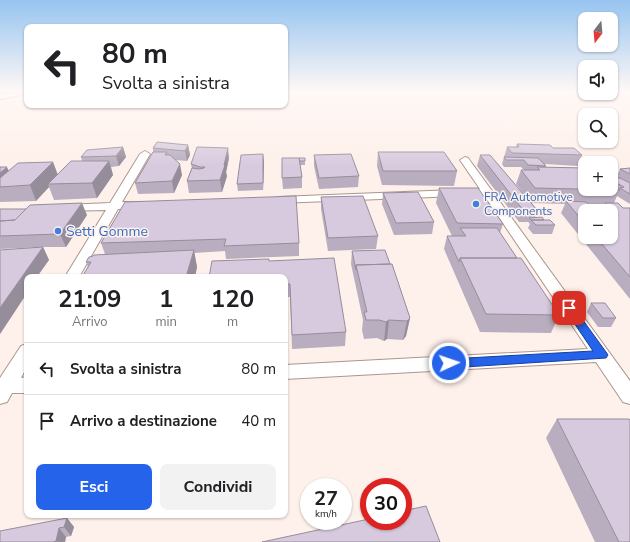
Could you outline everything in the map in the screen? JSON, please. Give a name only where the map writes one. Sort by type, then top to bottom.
[{"type":"street","points":[[74,274],[145,154]]},
{"type":"street","points":[[465,160],[630,396]]},
{"type":"street","points":[[271,200],[488,192]]},
{"type":"street","points":[[53,209],[153,205]]},
{"type":"street","points":[[288,372],[602,355]]},
{"type":"street","points":[[2,389],[24,356]]},
{"type":"street","points":[[2,389],[24,385]]},
{"type":"building","points":[[157,142],[188,145],[185,151],[153,148]]},
{"type":"building","points":[[517,144],[550,145],[553,148],[574,148],[582,155],[512,153],[507,147],[519,147]]},
{"type":"building","points":[[123,147],[116,156],[81,157],[87,150]]},
{"type":"building","points":[[197,147],[228,148],[225,165],[220,180],[187,181],[192,168],[199,169],[205,167],[191,164]]},
{"type":"building","points":[[153,152],[167,152],[165,155],[170,155],[180,164],[172,181],[135,183]]},
{"type":"building","points":[[378,152],[444,152],[457,171],[383,171]]},
{"type":"building","points":[[263,154],[263,183],[237,184],[241,155]]},
{"type":"building","points":[[351,154],[359,176],[319,178],[314,155]]},
{"type":"building","points":[[480,155],[490,155],[537,210],[523,210]]},
{"type":"building","points":[[504,157],[538,158],[546,166],[528,165],[524,160],[506,160]]},
{"type":"building","points":[[282,158],[299,158],[302,177],[282,178]]},
{"type":"building","points":[[299,158],[305,158],[305,161],[300,161]]},
{"type":"building","points":[[71,161],[109,161],[92,183],[48,184]]},
{"type":"building","points":[[53,162],[30,185],[0,187],[0,178],[18,163]]},
{"type":"building","points":[[0,167],[7,167],[0,173]]},
{"type":"building","points":[[537,167],[578,168],[578,189],[535,188],[521,170],[540,170]]},
{"type":"building","points":[[630,168],[630,174],[620,169]]},
{"type":"building","points":[[618,178],[630,183],[630,194],[620,188],[624,187],[618,184]]},
{"type":"building","points":[[439,188],[478,188],[503,224],[457,223]]},
{"type":"building","points":[[418,192],[434,222],[396,223],[383,193]]},
{"type":"building","points":[[296,196],[299,243],[224,246],[226,239],[101,243],[125,202]]},
{"type":"building","points":[[363,196],[378,236],[328,238],[321,197]]},
{"type":"building","points":[[566,201],[586,202],[588,204],[578,204],[578,216]]},
{"type":"building","points":[[82,203],[60,234],[0,236],[0,221],[15,220],[30,205]]},
{"type":"building","points":[[605,203],[618,203],[623,208],[630,208],[630,277],[602,244],[618,244],[618,204]]},
{"type":"building","points":[[0,209],[26,209],[15,220],[0,221]]},
{"type":"building","points":[[542,217],[544,220],[531,220],[529,218]]},
{"type":"building","points":[[531,220],[550,220],[555,225],[536,225]]},
{"type":"building","points":[[460,228],[497,228],[517,258],[460,258],[459,262],[447,236],[466,236]]},
{"type":"building","points":[[43,247],[0,308],[0,250]]},
{"type":"building","points":[[194,250],[187,274],[84,274],[91,262],[86,262],[89,257],[94,255]]},
{"type":"building","points":[[385,250],[390,264],[356,265],[356,270],[352,251]]},
{"type":"building","points":[[334,258],[346,332],[292,335],[290,284],[288,284],[288,274],[210,274],[212,261],[269,259],[269,261]]},
{"type":"building","points":[[460,258],[521,258],[559,315],[486,314]]},
{"type":"building","points":[[392,264],[410,318],[407,321],[389,320],[386,322],[379,320],[366,320],[364,312],[367,312],[356,265]]},
{"type":"building","points":[[591,303],[605,303],[616,318],[603,318]]},
{"type":"building","points":[[557,419],[630,420],[630,542],[619,542]]},
{"type":"building","points":[[426,506],[440,542],[262,542],[318,530],[352,530],[352,523],[360,521],[360,530],[412,530],[412,509]]},
{"type":"building","points":[[67,518],[64,527],[59,528],[56,541],[0,542],[0,531]]},
{"type":"place","name":"FRA Automotive Components","points":[[476,204]]},
{"type":"place","name":"Setti Gomme","points":[[58,231]]},
{"type":"route","points":[[449,363],[602,355],[569,308]]}]
